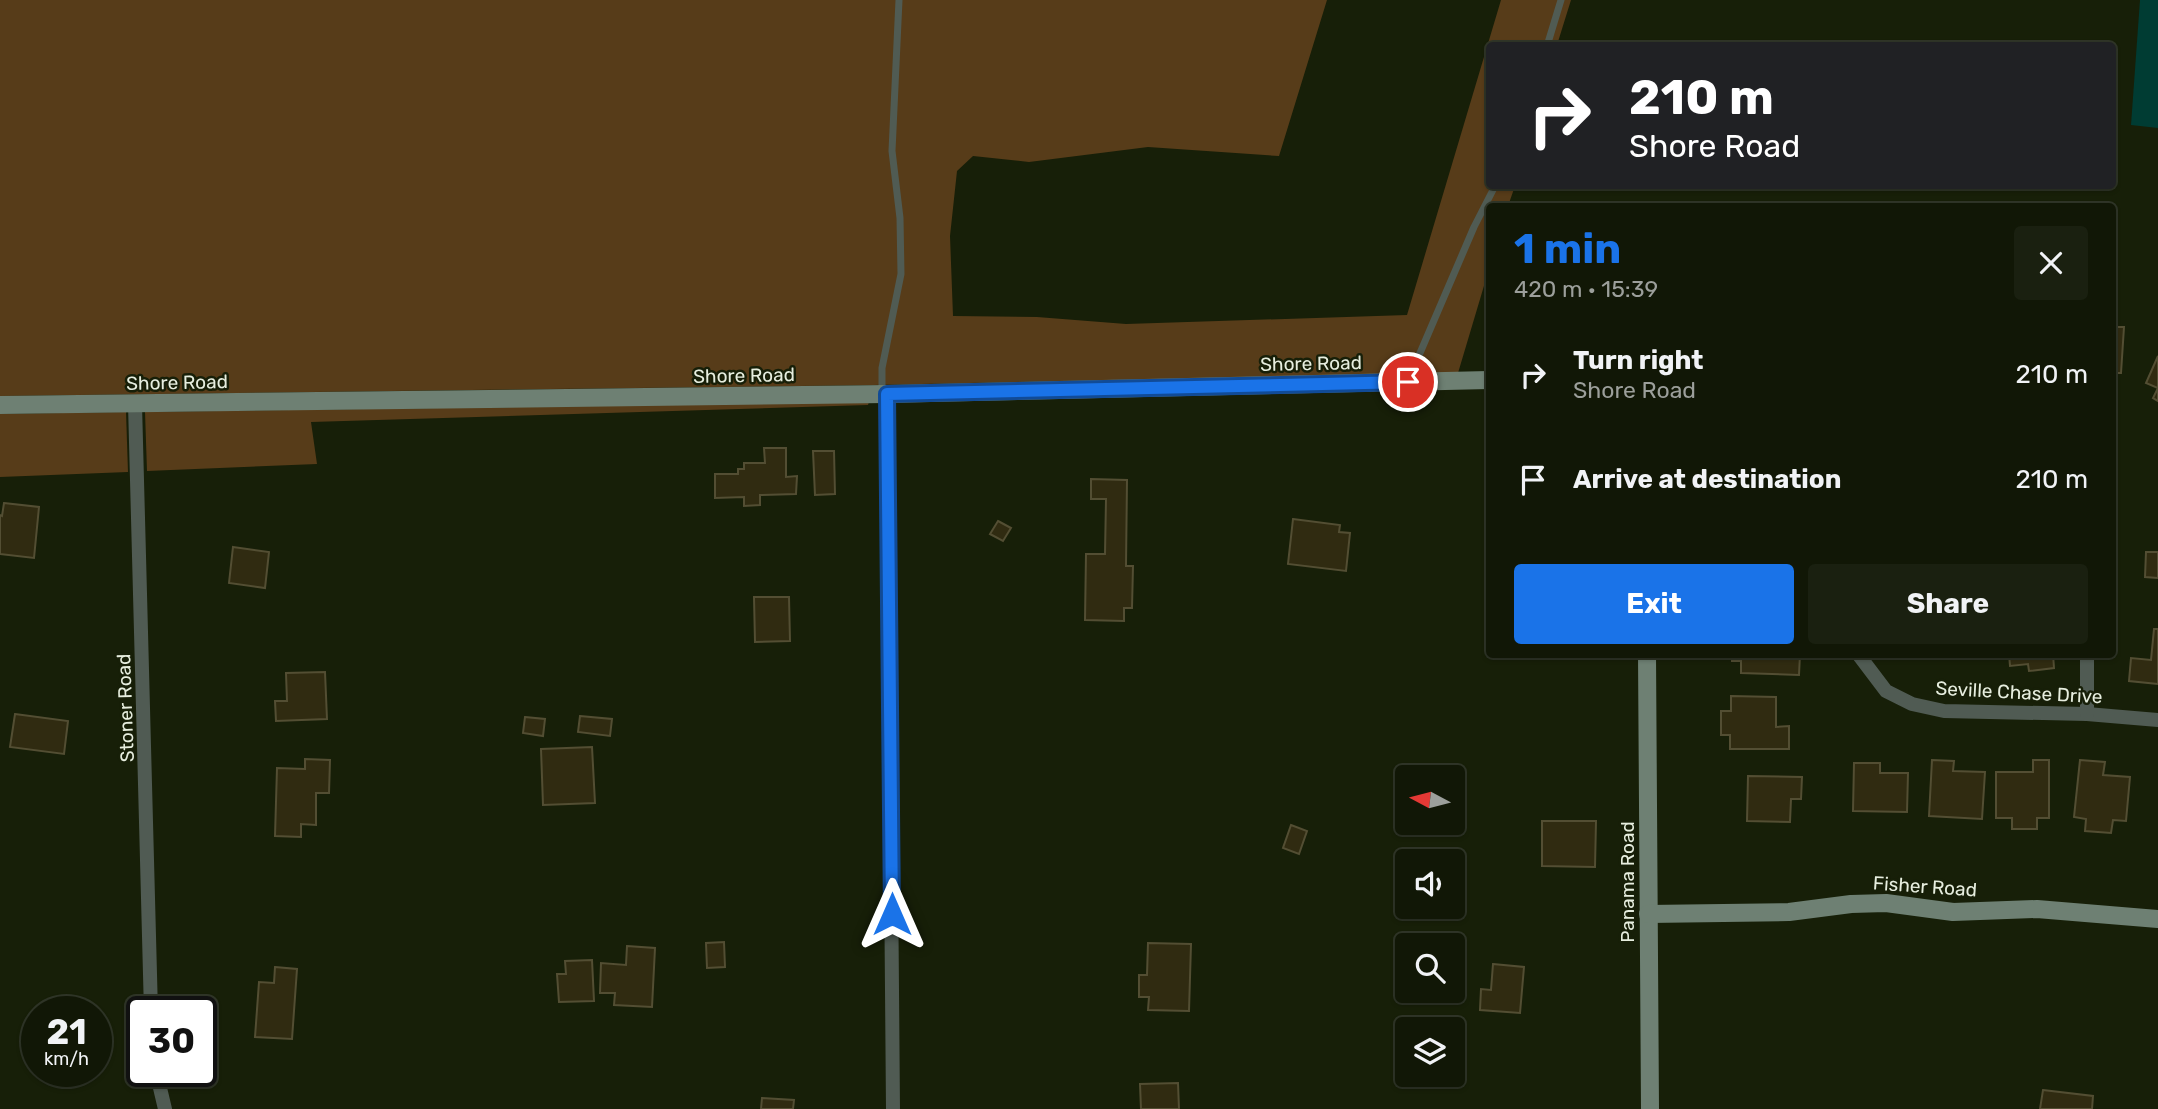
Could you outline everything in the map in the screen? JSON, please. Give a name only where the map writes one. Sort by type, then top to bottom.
[{"type":"street","name":"Shore Road","points":[[0,405],[884,394],[1486,380]]},
{"type":"street","points":[[884,394],[893,1109]]},
{"type":"street","name":"Stoner Road","points":[[135,404],[151,996]]},
{"type":"street","name":"Panama Road","points":[[1647,658],[1650,1109]]},
{"type":"street","name":"Seville Chase Drive","points":[[1861,658],[1886,691],[1912,704],[1944,711],[2087,714],[2158,720]]},
{"type":"street","points":[[2087,658],[2087,714]]},
{"type":"street","name":"Fisher Road","points":[[1648,914],[1789,912],[1851,904],[1886,903],[1953,912],[2037,909],[2158,919]]},
{"type":"street","points":[[160,1087],[165,1109]]},
{"type":"lane","points":[[884,394],[883,369],[901,274],[900,218],[892,151],[899,0]]},
{"type":"lane","points":[[1548,42],[1561,0]]},
{"type":"lane","points":[[1408,382],[1486,206]]},
{"type":"shaded area","points":[[0,0],[1327,0],[1279,156],[1148,147],[1029,162],[973,156],[957,171],[950,236],[953,316],[1037,317],[1126,324],[1407,315],[1486,50],[1486,189],[1514,189],[1509,203],[1486,203],[1486,279],[1458,373],[874,385],[0,396]]},
{"type":"shaded area","points":[[1501,0],[1571,0],[1558,42],[1488,42]]},
{"type":"shaded area","points":[[869,402],[868,405],[311,422],[317,464],[147,471],[145,412]]},
{"type":"shaded area","points":[[126,412],[128,472],[0,477],[0,414]]},
{"type":"water","points":[[2140,0],[2158,0],[2158,128],[2131,125]]},
{"type":"building","points":[[2116,327],[2124,327],[2121,373],[2116,373]]},
{"type":"building","points":[[2158,356],[2158,388],[2146,383]]},
{"type":"building","points":[[2158,388],[2158,401],[2153,398]]},
{"type":"building","points":[[764,448],[786,448],[786,477],[797,476],[796,494],[760,495],[760,505],[744,506],[744,497],[715,498],[715,474],[738,474],[738,469],[744,469],[744,463],[765,463]]},
{"type":"building","points":[[813,451],[834,451],[835,494],[815,495]]},
{"type":"building","points":[[1091,479],[1127,480],[1126,566],[1133,566],[1132,608],[1124,608],[1124,621],[1085,620],[1086,554],[1105,554],[1106,499],[1091,499]]},
{"type":"building","points":[[4,503],[39,507],[34,558],[0,554],[0,515],[2,516]]},
{"type":"building","points":[[1293,519],[1340,525],[1339,532],[1350,533],[1346,571],[1288,564]]},
{"type":"building","points":[[998,521],[1011,528],[1003,541],[990,534]]},
{"type":"building","points":[[233,547],[269,552],[265,588],[229,583]]},
{"type":"building","points":[[2146,552],[2158,552],[2158,578],[2145,577]]},
{"type":"building","points":[[754,597],[789,597],[790,641],[755,642]]},
{"type":"building","points":[[2154,629],[2158,629],[2158,684],[2129,681],[2131,658],[2151,660]]},
{"type":"building","points":[[1732,658],[1800,658],[1799,675],[1741,673],[1741,661],[1732,661]]},
{"type":"building","points":[[2009,658],[2053,658],[2054,668],[2029,671],[2028,664],[2010,666]]},
{"type":"building","points":[[325,672],[327,719],[276,721],[275,701],[287,701],[286,673]]},
{"type":"building","points":[[1731,696],[1776,697],[1776,727],[1789,726],[1789,749],[1730,749],[1730,735],[1721,735],[1721,711],[1731,711]]},
{"type":"building","points":[[15,714],[68,721],[64,754],[10,747]]},
{"type":"building","points":[[580,716],[612,719],[610,736],[578,732]]},
{"type":"building","points":[[525,717],[545,719],[543,736],[523,733]]},
{"type":"building","points":[[592,747],[595,803],[543,805],[541,749]]},
{"type":"building","points":[[305,759],[330,760],[329,793],[316,793],[316,825],[301,824],[301,837],[275,836],[277,768],[305,769]]},
{"type":"building","points":[[1932,760],[1954,761],[1953,771],[1985,772],[1982,819],[1929,816]]},
{"type":"building","points":[[2033,760],[2049,760],[2049,818],[2037,818],[2037,829],[2012,829],[2012,818],[1996,818],[1996,772],[2033,772]]},
{"type":"building","points":[[2080,760],[2105,762],[2103,775],[2130,777],[2126,821],[2113,820],[2111,833],[2085,831],[2086,819],[2074,817]]},
{"type":"building","points":[[1854,763],[1880,763],[1880,773],[1908,773],[1907,812],[1853,811]]},
{"type":"building","points":[[1748,776],[1802,777],[1801,799],[1791,799],[1790,822],[1747,821]]},
{"type":"building","points":[[1542,821],[1596,821],[1595,867],[1542,866]]},
{"type":"building","points":[[1291,825],[1307,831],[1299,854],[1283,848]]},
{"type":"building","points":[[724,942],[725,967],[707,968],[706,943]]},
{"type":"building","points":[[1148,943],[1191,944],[1189,1011],[1148,1010],[1149,997],[1139,997],[1139,975],[1147,975]]},
{"type":"building","points":[[627,946],[655,948],[652,1007],[614,1005],[615,993],[600,993],[601,963],[626,965]]},
{"type":"building","points":[[592,960],[594,1001],[559,1002],[557,974],[566,974],[565,961]]},
{"type":"building","points":[[1493,964],[1524,967],[1520,1013],[1480,1010],[1481,989],[1491,990]]},
{"type":"building","points":[[275,967],[297,969],[292,1039],[255,1037],[259,982],[274,983]]},
{"type":"building","points":[[1178,1083],[1179,1109],[1141,1109],[1140,1084]]},
{"type":"building","points":[[2043,1090],[2093,1096],[2092,1109],[2040,1109]]},
{"type":"building","points":[[762,1098],[794,1100],[793,1109],[761,1109]]},
{"type":"route","points":[[892,914],[887,394],[1408,382]]}]
